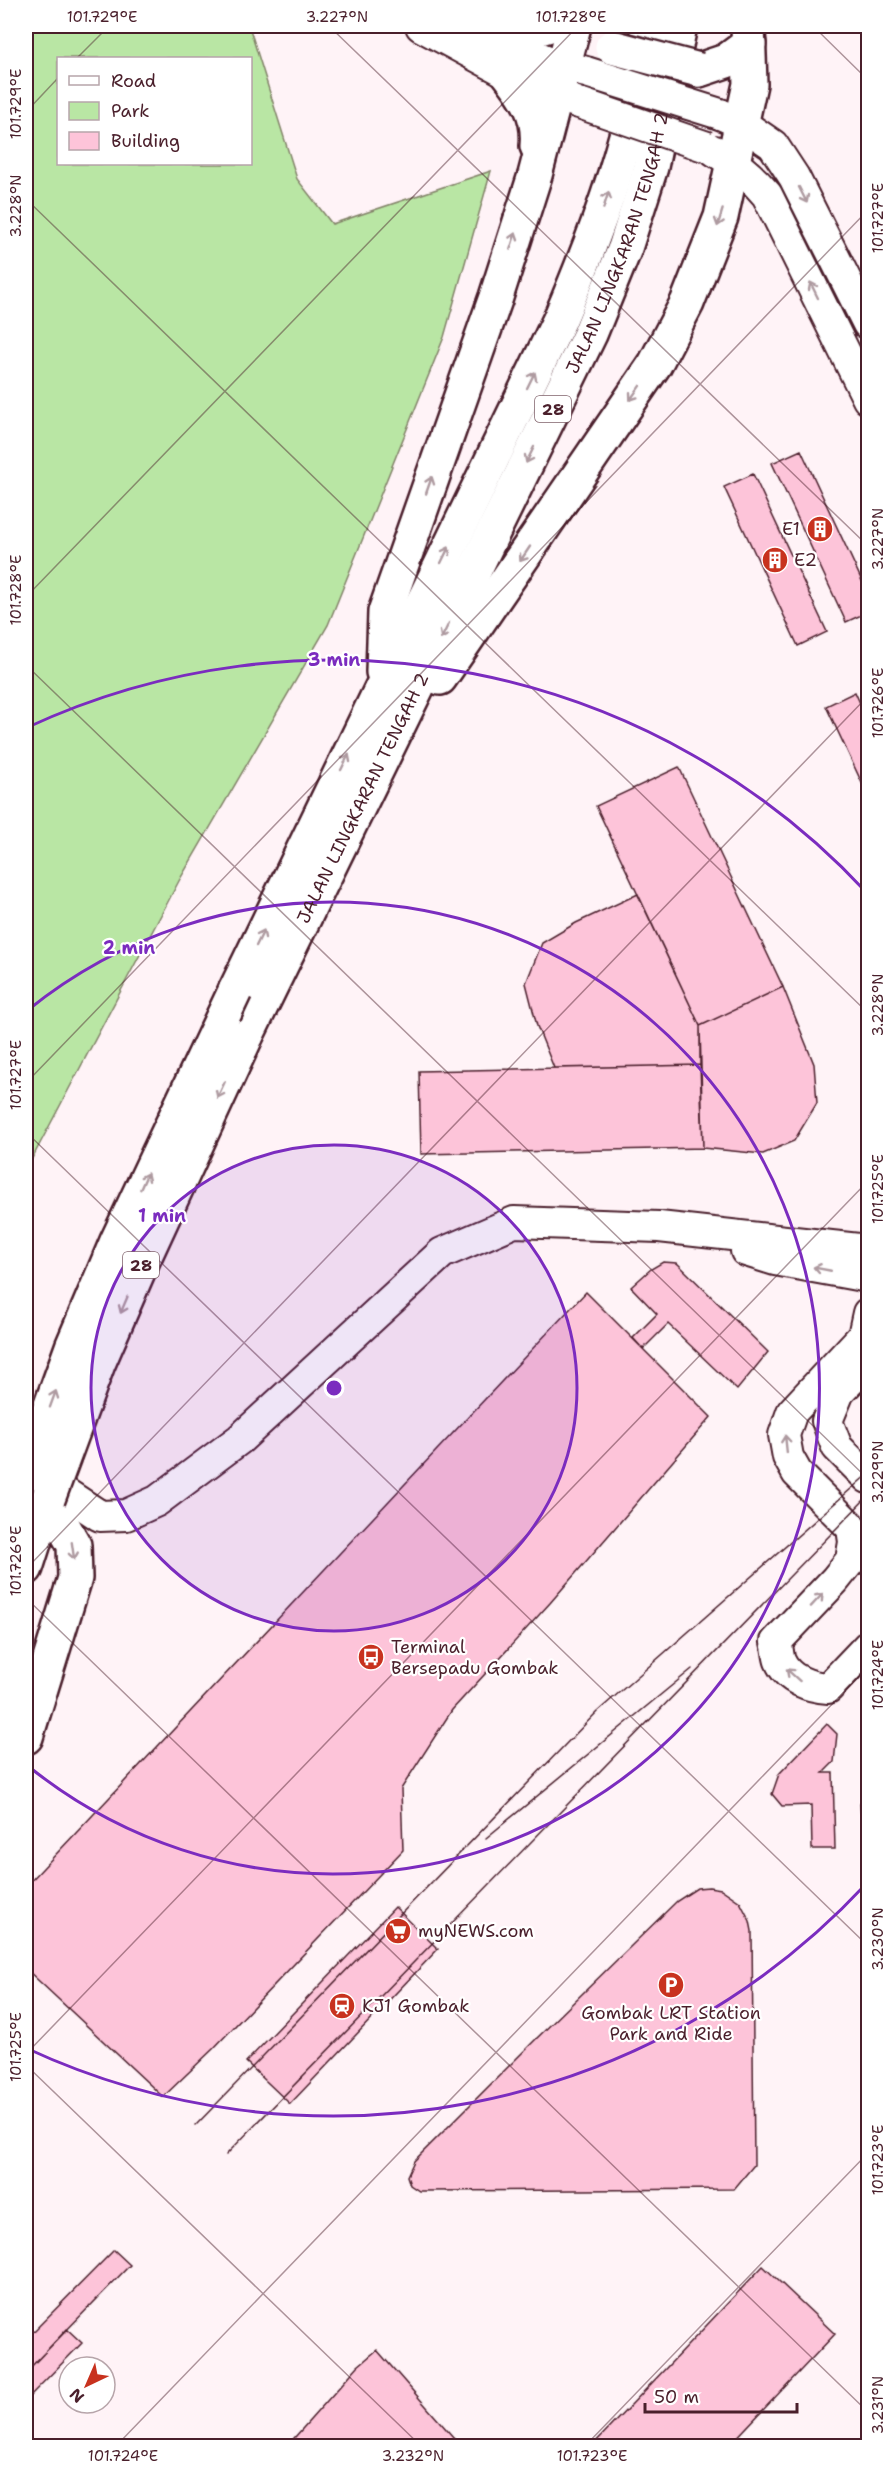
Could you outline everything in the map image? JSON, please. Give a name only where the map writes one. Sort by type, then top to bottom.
[{"type":"highway","points":[[470,30],[517,35],[547,26]]},
{"type":"highway","points":[[383,683],[385,612],[496,297],[535,175],[572,84],[574,26]]},
{"type":"highway","name":"JALAN LINGKARAN TENGAH 2","points":[[26,1474],[72,1347],[117,1241],[235,991],[560,319],[595,235],[642,73],[648,26]]},
{"type":"highway","name":"JALAN LINGKARAN TENGAH 2","points":[[26,1568],[48,1499],[98,1364],[144,1258],[246,1036],[590,333],[621,258],[651,166],[680,26]]},
{"type":"highway","points":[[375,774],[655,364],[687,303],[721,217],[720,154],[730,118],[750,84],[748,35]]},
{"type":"highway","points":[[602,36],[699,70],[726,61],[748,35]]},
{"type":"highway","points":[[508,73],[527,96],[539,129],[535,175]]},
{"type":"highway","points":[[26,1737],[75,1578],[74,1545],[48,1499]]},
{"type":"street","points":[[421,26],[508,73],[572,84],[730,118],[773,145]]},
{"type":"street","points":[[470,30],[572,84],[720,154],[750,176],[767,195],[868,399]]},
{"type":"street","points":[[750,84],[773,145],[794,177],[868,324]]},
{"type":"street","points":[[26,1466],[39,1477],[100,1516],[126,1515],[157,1502],[240,1438],[442,1253],[514,1222],[659,1227],[868,1250]]},
{"type":"street","points":[[659,1227],[775,1260],[868,1277]]},
{"type":"street","points":[[868,1313],[863,1336],[792,1412],[784,1436],[788,1457],[797,1473],[852,1528],[854,1542],[851,1560],[776,1642],[780,1662],[795,1678],[810,1687],[828,1688],[868,1646]]},
{"type":"street","points":[[868,1362],[839,1392],[827,1421],[837,1447],[868,1478]]},
{"type":"green space","points":[[26,26],[249,26],[297,179],[332,224],[491,171],[444,337],[328,625],[180,879],[26,1170]]},
{"type":"building","name":"E1","points":[[801,450],[868,594],[868,612],[846,622],[772,463]]},
{"type":"building","name":"E2","points":[[753,474],[827,632],[798,646],[724,487]]},
{"type":"building","points":[[855,692],[868,721],[868,796],[826,706]]},
{"type":"building","points":[[679,767],[783,987],[700,1026],[596,806]]},
{"type":"building","points":[[638,894],[700,1026],[700,1065],[554,1068],[537,1026],[526,983],[542,943],[576,923]]},
{"type":"building","points":[[783,987],[814,1064],[817,1103],[794,1141],[763,1154],[703,1148],[700,1026]]},
{"type":"building","points":[[700,1065],[703,1148],[421,1154],[419,1071]]},
{"type":"building","points":[[663,1262],[677,1263],[768,1352],[737,1390],[668,1324],[643,1349],[633,1338],[657,1314],[631,1287],[651,1269]]},
{"type":"building","name":"Terminal Bersepadu Gombak","points":[[586,1292],[711,1417],[550,1603],[452,1710],[401,1789],[403,1850],[213,2049],[163,2097],[26,1969],[26,1886]]},
{"type":"building","points":[[827,1724],[837,1734],[834,1762],[823,1773],[833,1773],[835,1849],[812,1849],[811,1805],[782,1806],[772,1794],[779,1774]]},
{"type":"building","points":[[865,1726],[868,1726],[868,1787],[866,1787]]},
{"type":"building","points":[[860,1804],[868,1804],[868,1817],[861,1817]]},
{"type":"building","name":"Gombak LRT Station Park and Ride","points":[[697,1888],[721,1889],[740,1902],[750,1921],[752,1931],[754,2165],[734,2189],[419,2191],[410,2185],[407,2176],[414,2161],[536,2039],[677,1901]]},
{"type":"building","name":"KJ1 Gombak","points":[[395,1907],[438,1949],[290,2104],[246,2062]]},
{"type":"building","points":[[114,2250],[130,2265],[26,2372],[26,2339]]},
{"type":"building","points":[[763,2266],[835,2334],[729,2446],[592,2446]]},
{"type":"building","points":[[67,2329],[82,2343],[70,2355],[57,2355],[57,2368],[26,2400],[26,2372]]},
{"type":"building","points":[[377,2350],[461,2446],[287,2446],[358,2366]]},
{"type":"tram line","points":[[196,2125],[597,1712],[868,1474]]},
{"type":"tram line","points":[[226,2155],[868,1496]]},
{"type":"tram line","points":[[486,1838],[692,1669]]},
{"type":"place","name":"E1","points":[[820,529]]},
{"type":"place","name":"E2","points":[[775,560]]},
{"type":"place","name":"Terminal Bersepadu Gombak","points":[[371,1657]]},
{"type":"place","name":"myNEWS.com","points":[[398,1931]]},
{"type":"place","name":"Gombak LRT Station Park and Ride","points":[[671,1985]]},
{"type":"place","name":"KJ1 Gombak","points":[[342,2006]]}]
